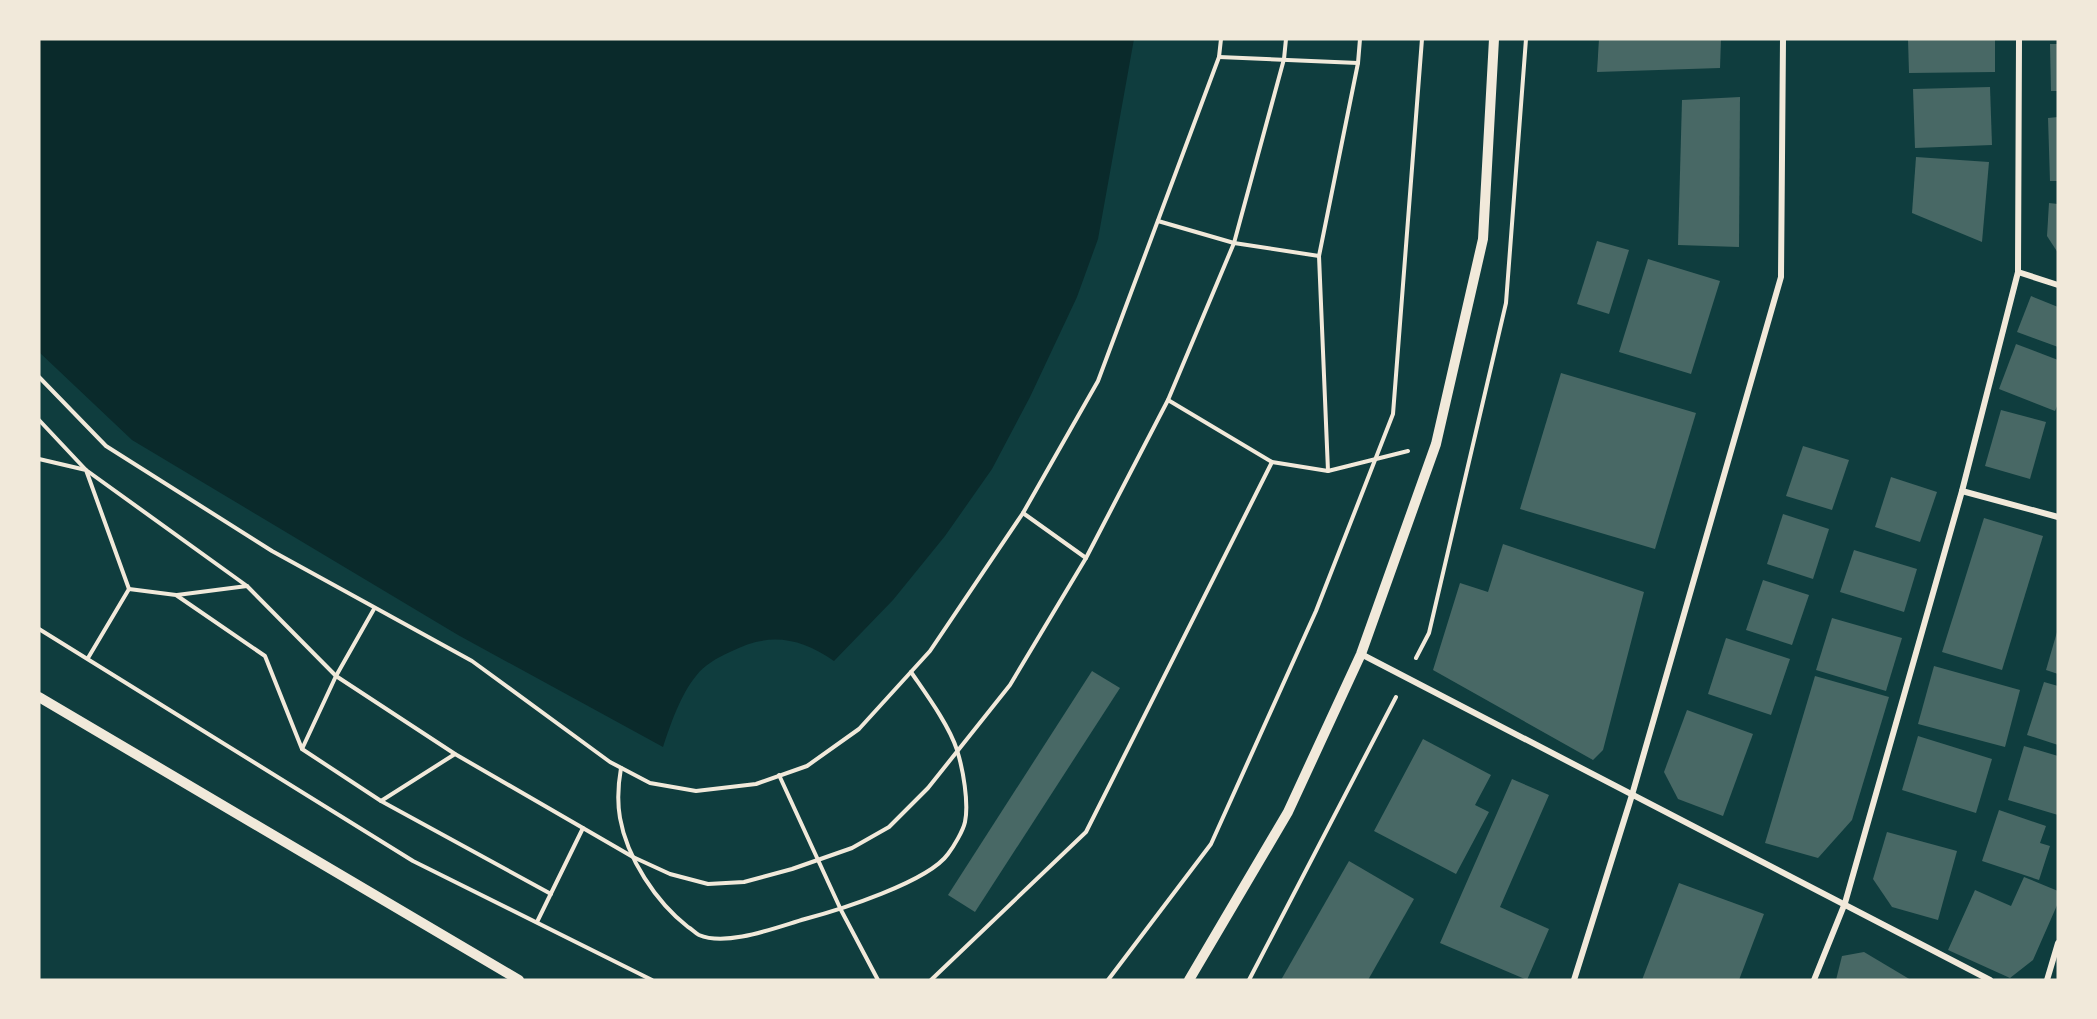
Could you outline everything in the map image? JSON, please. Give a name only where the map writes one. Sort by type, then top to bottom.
[{"type":"street","points":[[1189,980],[1288,812],[1369,637],[1436,444],[1483,239],[1494,39]]},
{"type":"street","points":[[1574,980],[1632,795],[1781,276],[1783,39]]},
{"type":"street","points":[[1814,980],[1845,903],[1962,491],[2018,272],[2019,39]]},
{"type":"street","points":[[2018,272],[2058,285]]},
{"type":"street","points":[[1962,491],[2058,517]]},
{"type":"street","points":[[1361,654],[1990,980]]},
{"type":"street","points":[[39,697],[519,980]]},
{"type":"street","points":[[2046,980],[2058,944]]},
{"type":"path","points":[[39,377],[106,446],[272,551],[472,662],[610,762],[650,783],[696,791],[756,784],[807,766],[859,729],[930,651],[1023,513],[1098,381],[1219,57],[1221,39]]},
{"type":"path","points":[[39,420],[86,470],[247,586],[336,676],[455,754],[633,857],[670,874],[708,884],[744,882],[852,848],[889,827],[928,788],[1010,685],[1086,558],[1168,400],[1234,243],[1284,59],[1286,39]]},
{"type":"path","points":[[1328,471],[1319,256],[1358,63],[1360,39]]},
{"type":"path","points":[[1108,980],[1211,844],[1316,611],[1393,414],[1422,39]]},
{"type":"path","points":[[1219,57],[1358,63]]},
{"type":"path","points":[[1158,221],[1234,243],[1319,256]]},
{"type":"path","points":[[1168,400],[1272,462],[1328,471],[1436,444]]},
{"type":"path","points":[[39,459],[86,470]]},
{"type":"path","points":[[931,980],[1086,832],[1272,462]]},
{"type":"path","points":[[86,470],[129,589]]},
{"type":"path","points":[[1023,513],[1086,558]]},
{"type":"path","points":[[129,589],[176,595],[247,586]]},
{"type":"path","points":[[88,658],[129,589]]},
{"type":"path","points":[[176,595],[265,656],[302,749],[381,801],[551,894]]},
{"type":"path","points":[[302,749],[336,676],[374,609]]},
{"type":"path","points":[[39,629],[413,861],[652,980]]},
{"type":"path","points":[[621,768],[618,791],[620,819],[633,857],[649,885],[672,915],[699,935],[722,939],[841,910],[918,878],[947,855],[964,823],[965,791],[957,750],[932,702],[911,672]]},
{"type":"path","points":[[381,801],[455,754]]},
{"type":"path","points":[[779,775],[841,910],[878,980]]},
{"type":"path","points":[[537,922],[583,828]]},
{"type":"water","points":[[39,39],[1134,39],[1098,239],[1077,297],[1030,397],[992,469],[945,536],[893,600],[834,661],[796,642],[783,640],[757,642],[725,654],[703,668],[691,683],[676,710],[663,747],[458,635],[132,440],[39,352]]},
{"type":"building","points":[[1599,39],[1721,39],[1720,68],[1597,72]]},
{"type":"building","points":[[1908,39],[1995,39],[1995,72],[1909,73]]},
{"type":"building","points":[[2050,44],[2058,44],[2058,91],[2051,91]]},
{"type":"building","points":[[1990,87],[1992,145],[1915,148],[1913,89]]},
{"type":"building","points":[[1740,97],[1739,247],[1678,245],[1682,100]]},
{"type":"building","points":[[2058,117],[2058,181],[2050,181],[2048,118]]},
{"type":"building","points":[[1916,157],[1989,162],[1982,242],[1912,213]]},
{"type":"building","points":[[2049,203],[2058,204],[2058,253],[2047,236]]},
{"type":"building","points":[[1597,241],[1629,250],[1609,314],[1577,304]]},
{"type":"building","points":[[1648,259],[1720,281],[1691,374],[1619,352]]},
{"type":"building","points":[[2031,296],[2058,307],[2058,347],[2017,332]]},
{"type":"building","points":[[2016,344],[2058,360],[2058,404],[2055,411],[1999,389]]},
{"type":"building","points":[[1561,373],[1696,413],[1655,549],[1520,509]]},
{"type":"building","points":[[2001,410],[2046,422],[2030,479],[1985,466]]},
{"type":"building","points":[[1803,446],[1849,460],[1832,510],[1786,496]]},
{"type":"building","points":[[1891,477],[1937,492],[1920,542],[1875,527]]},
{"type":"building","points":[[1783,514],[1829,529],[1813,579],[1767,564]]},
{"type":"building","points":[[1984,518],[2043,536],[2002,670],[1942,652]]},
{"type":"building","points":[[1503,544],[1644,592],[1603,750],[1593,760],[1433,670],[1460,583],[1488,592]]},
{"type":"building","points":[[1854,550],[1917,569],[1904,612],[1840,592]]},
{"type":"building","points":[[1763,580],[1809,595],[1792,645],[1746,630]]},
{"type":"building","points":[[1832,618],[1902,638],[1886,691],[1816,670]]},
{"type":"building","points":[[2058,632],[2058,674],[2046,670]]},
{"type":"building","points":[[1726,638],[1790,659],[1771,715],[1708,694]]},
{"type":"building","points":[[1934,666],[2020,690],[2005,747],[1918,724]]},
{"type":"building","points":[[1092,671],[1120,688],[975,912],[948,895]]},
{"type":"building","points":[[1815,676],[1889,697],[1852,820],[1818,858],[1765,843]]},
{"type":"building","points":[[2044,682],[2058,686],[2058,745],[2027,735]]},
{"type":"building","points":[[1687,710],[1753,734],[1723,816],[1678,799],[1664,772]]},
{"type":"building","points":[[1918,736],[1992,759],[1976,813],[1902,790]]},
{"type":"building","points":[[1423,739],[1491,775],[1475,805],[1489,812],[1456,874],[1374,831]]},
{"type":"building","points":[[2024,746],[2058,756],[2058,815],[2008,800]]},
{"type":"building","points":[[1512,779],[1549,795],[1500,907],[1549,929],[1527,980],[1440,943]]},
{"type":"building","points":[[1999,810],[2046,826],[2040,843],[2050,846],[2039,880],[1982,861]]},
{"type":"building","points":[[1887,832],[1957,851],[1938,920],[1892,907],[1873,879]]},
{"type":"building","points":[[1349,861],[1414,899],[1368,980],[1281,980]]},
{"type":"building","points":[[2024,877],[2058,891],[2058,903],[2033,960],[2010,978],[1948,950],[1975,890],[2011,906]]},
{"type":"building","points":[[1679,883],[1764,914],[1739,980],[1642,980]]},
{"type":"building","points":[[1864,952],[1911,980],[1836,980],[1842,956]]}]
